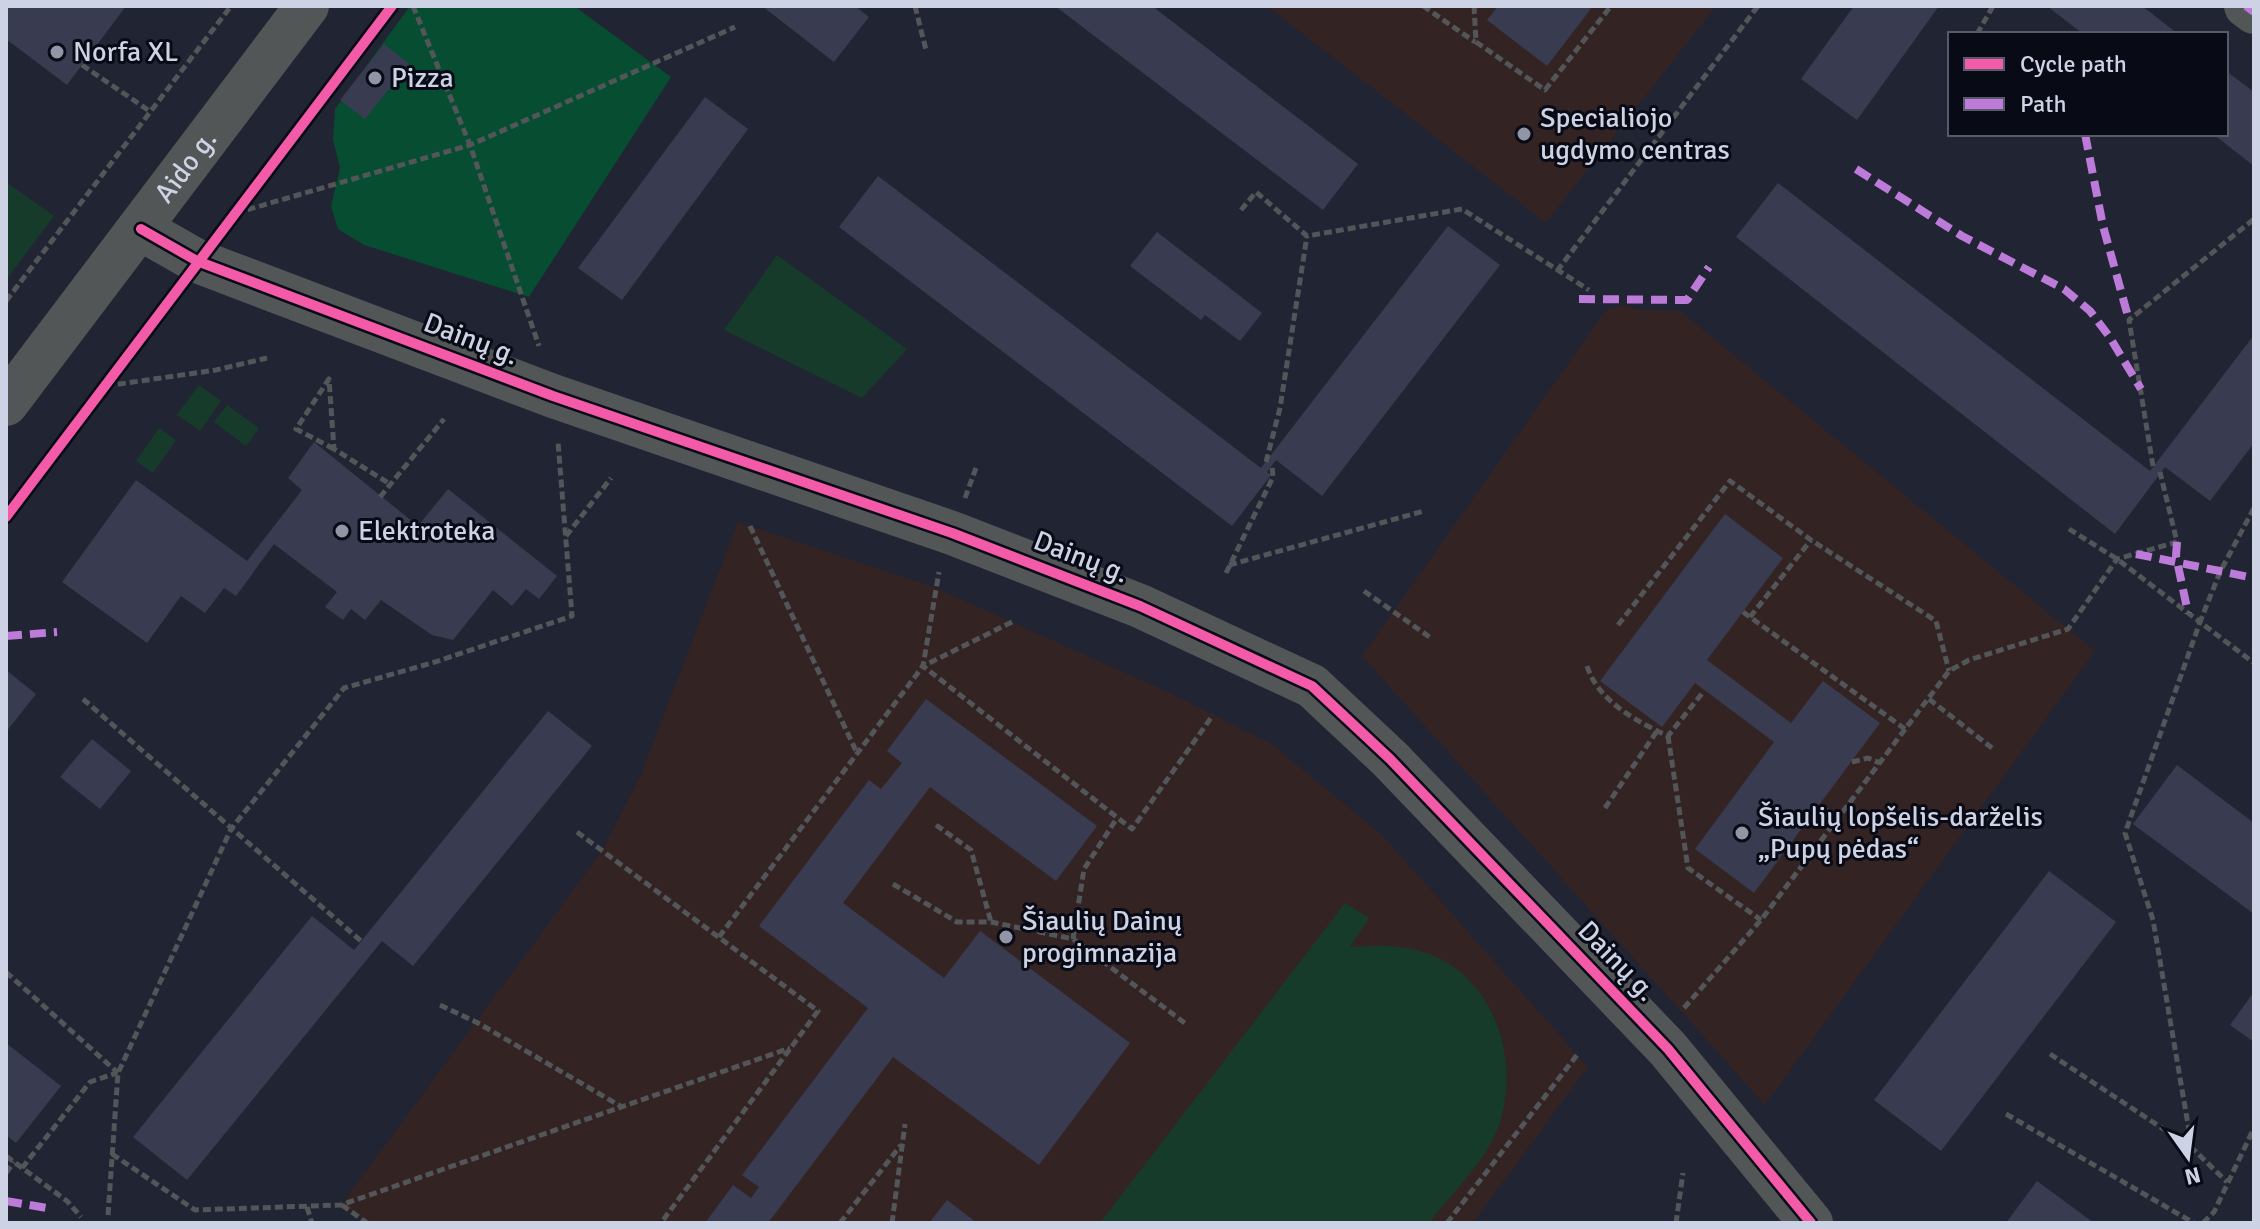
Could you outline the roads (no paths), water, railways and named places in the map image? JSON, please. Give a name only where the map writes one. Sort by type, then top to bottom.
[{"type":"street","name":"Aido g.","points":[[6,404],[307,6]]},
{"type":"street","points":[[2246,6],[2254,12]]},
{"type":"street","name":"Dainų g.","points":[[141,229],[197,261],[553,396],[952,533],[1140,606],[1312,686],[1390,759],[1656,1038],[1811,1223]]},
{"type":"place","name":"Norfa XL","points":[[57,52]]},
{"type":"place","name":"Pizza","points":[[375,78]]},
{"type":"place","name":"Specialiojo ugdymo centras","points":[[1524,134]]},
{"type":"place","name":"Elektroteka","points":[[342,531]]},
{"type":"place","name":"Šiaulių lopšelis-darželis „Pupų pėdas“","points":[[1742,833]]},
{"type":"place","name":"Šiaulių Dainų progimnazija","points":[[1006,937]]}]
